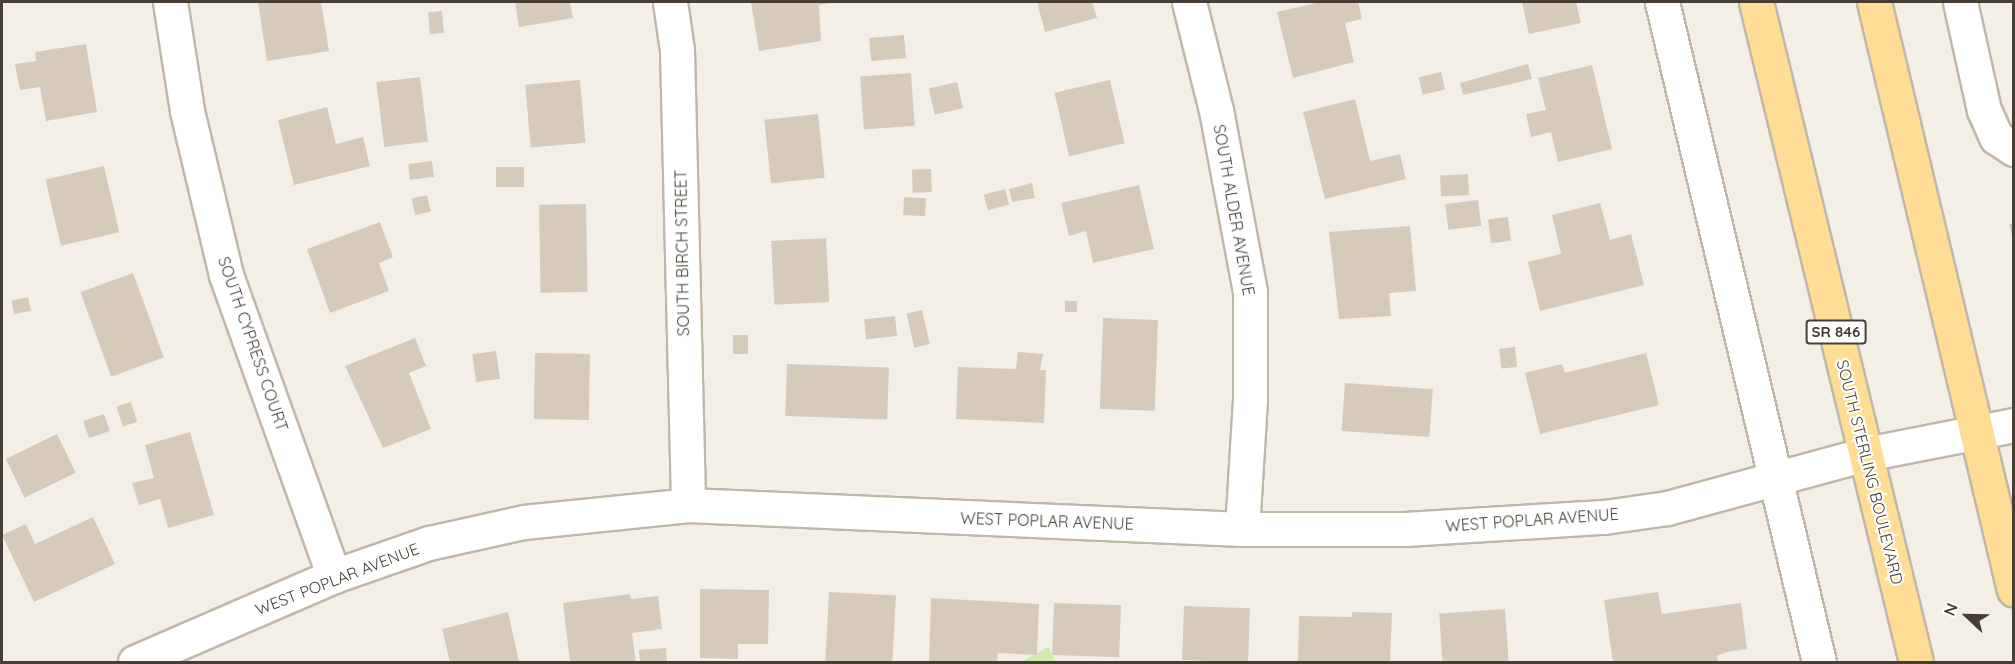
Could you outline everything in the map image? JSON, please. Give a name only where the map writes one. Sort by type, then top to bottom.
[{"type":"main road","name":"SOUTH STERLING BOULEVARD","points":[[1756,2],[1916,663]]},
{"type":"main road","points":[[1874,2],[2013,590]]},
{"type":"street","name":"SOUTH CYPRESS COURT","points":[[170,2],[186,111],[226,275],[334,576]]},
{"type":"street","name":"SOUTH BIRCH STREET","points":[[670,2],[677,50],[688,505]]},
{"type":"street","name":"SOUTH ALDER AVENUE","points":[[1189,2],[1216,110],[1250,292],[1250,399],[1242,529]]},
{"type":"street","points":[[1662,2],[1773,479],[1819,663]]},
{"type":"street","points":[[1960,2],[1984,110],[2005,143]]},
{"type":"street","name":"WEST POPLAR AVENUE","points":[[135,663],[334,576],[429,543],[524,522],[688,505],[1242,529],[1405,529],[1604,517],[1667,508],[1866,454],[2013,425]]},
{"type":"green space","points":[[1048,647],[1056,662],[1021,662]]},
{"type":"building","points":[[258,2],[321,2],[329,51],[267,61]]},
{"type":"building","points":[[515,2],[570,2],[573,18],[519,27]]},
{"type":"building","points":[[751,2],[833,3],[819,5],[821,41],[759,51]]},
{"type":"building","points":[[1037,2],[1092,2],[1097,18],[1045,32]]},
{"type":"building","points":[[1320,2],[1358,2],[1362,19],[1345,23],[1354,62],[1293,78],[1277,12]]},
{"type":"building","points":[[1522,2],[1576,2],[1581,23],[1529,34]]},
{"type":"building","points":[[442,11],[444,33],[430,34],[428,12]]},
{"type":"building","points":[[904,35],[906,58],[871,61],[869,38]]},
{"type":"building","points":[[86,44],[97,112],[46,121],[40,87],[20,90],[15,64],[36,61],[35,52]]},
{"type":"building","points":[[1528,64],[1532,79],[1463,95],[1460,83]]},
{"type":"building","points":[[1592,65],[1612,149],[1558,162],[1551,132],[1531,137],[1526,114],[1546,110],[1538,78]]},
{"type":"building","points":[[1441,72],[1445,90],[1423,95],[1419,77]]},
{"type":"building","points":[[911,73],[915,126],[864,129],[860,77]]},
{"type":"building","points":[[420,77],[428,142],[384,147],[376,82]]},
{"type":"building","points":[[580,80],[585,143],[531,148],[525,85]]},
{"type":"building","points":[[1110,80],[1125,143],[1069,156],[1054,93]]},
{"type":"building","points":[[957,82],[963,108],[935,115],[929,89]]},
{"type":"building","points":[[1355,99],[1370,161],[1400,154],[1406,179],[1325,199],[1303,112]]},
{"type":"building","points":[[327,107],[336,144],[363,137],[370,166],[294,185],[278,120]]},
{"type":"building","points":[[818,114],[825,178],[771,183],[764,120]]},
{"type":"building","points":[[432,161],[434,177],[410,180],[408,164]]},
{"type":"building","points":[[104,166],[119,232],[61,246],[46,179]]},
{"type":"building","points":[[496,167],[524,167],[524,187],[496,187]]},
{"type":"building","points":[[931,169],[932,192],[913,193],[912,170]]},
{"type":"building","points":[[1468,174],[1469,195],[1441,196],[1440,175]]},
{"type":"building","points":[[1032,183],[1035,198],[1012,202],[1009,189]]},
{"type":"building","points":[[1139,185],[1154,249],[1093,263],[1086,231],[1069,236],[1061,203]]},
{"type":"building","points":[[1005,189],[1009,204],[988,210],[984,195]]},
{"type":"building","points":[[427,195],[431,212],[415,215],[411,199]]},
{"type":"building","points":[[904,197],[926,198],[925,216],[903,215]]},
{"type":"building","points":[[1478,200],[1481,226],[1448,230],[1445,204]]},
{"type":"building","points":[[1600,203],[1610,240],[1631,234],[1644,285],[1540,311],[1528,262],[1561,254],[1552,215]]},
{"type":"building","points":[[586,204],[588,292],[541,293],[539,205]]},
{"type":"building","points":[[1508,217],[1511,241],[1491,243],[1488,219]]},
{"type":"building","points":[[380,222],[393,257],[379,263],[389,291],[330,313],[307,249]]},
{"type":"building","points":[[2014,223],[2014,239],[2013,239],[2009,224]]},
{"type":"building","points":[[1410,226],[1416,291],[1389,293],[1391,316],[1339,319],[1329,232]]},
{"type":"building","points":[[826,238],[829,302],[774,305],[771,241]]},
{"type":"building","points":[[133,273],[164,358],[111,377],[80,292]]},
{"type":"building","points":[[28,297],[31,311],[14,314],[11,301]]},
{"type":"building","points":[[1065,301],[1077,301],[1077,312],[1065,312]]},
{"type":"building","points":[[922,310],[930,344],[914,348],[906,314]]},
{"type":"building","points":[[895,316],[897,336],[866,339],[864,319]]},
{"type":"building","points":[[1103,318],[1158,320],[1155,411],[1100,409]]},
{"type":"building","points":[[733,335],[748,335],[748,354],[733,354]]},
{"type":"building","points":[[415,338],[426,366],[409,373],[431,429],[383,448],[345,366]]},
{"type":"building","points":[[1515,347],[1517,367],[1501,369],[1499,349]]},
{"type":"building","points":[[496,351],[500,379],[476,382],[472,354]]},
{"type":"building","points":[[1018,352],[1043,354],[1040,370],[1046,370],[1044,423],[956,419],[958,367],[1016,369]]},
{"type":"building","points":[[535,353],[590,354],[589,420],[534,419]]},
{"type":"building","points":[[1646,353],[1659,405],[1540,434],[1525,373],[1562,364],[1565,373]]},
{"type":"building","points":[[787,364],[889,368],[887,420],[785,416]]},
{"type":"building","points":[[1345,383],[1433,389],[1429,437],[1342,431]]},
{"type":"building","points":[[131,402],[137,422],[123,426],[117,406]]},
{"type":"building","points":[[104,414],[110,431],[89,438],[83,421]]},
{"type":"building","points":[[190,432],[214,515],[168,528],[160,499],[139,505],[132,483],[154,478],[145,445]]},
{"type":"building","points":[[57,434],[76,473],[25,498],[6,459]]},
{"type":"building","points":[[93,517],[115,564],[34,602],[2,535],[26,524],[35,544]]},
{"type":"building","points":[[700,589],[769,590],[768,644],[738,644],[738,659],[700,658]]},
{"type":"building","points":[[829,592],[896,596],[892,662],[825,662]]},
{"type":"building","points":[[1658,592],[1662,614],[1741,603],[1747,649],[1717,656],[1718,661],[1613,662],[1604,600]]},
{"type":"building","points":[[630,594],[631,599],[658,596],[662,629],[632,633],[636,662],[570,662],[563,603]]},
{"type":"building","points":[[931,598],[1039,604],[1037,655],[998,653],[997,662],[929,662]]},
{"type":"building","points":[[1054,603],[1121,605],[1119,657],[1052,655]]},
{"type":"building","points":[[1184,606],[1250,608],[1248,662],[1182,660]]},
{"type":"building","points":[[1505,609],[1509,662],[1443,662],[1439,614]]},
{"type":"building","points":[[508,612],[519,662],[450,662],[442,629]]},
{"type":"building","points":[[1352,612],[1392,613],[1390,662],[1298,662],[1299,616],[1352,617]]},
{"type":"building","points":[[666,648],[667,662],[640,662],[639,650]]}]
